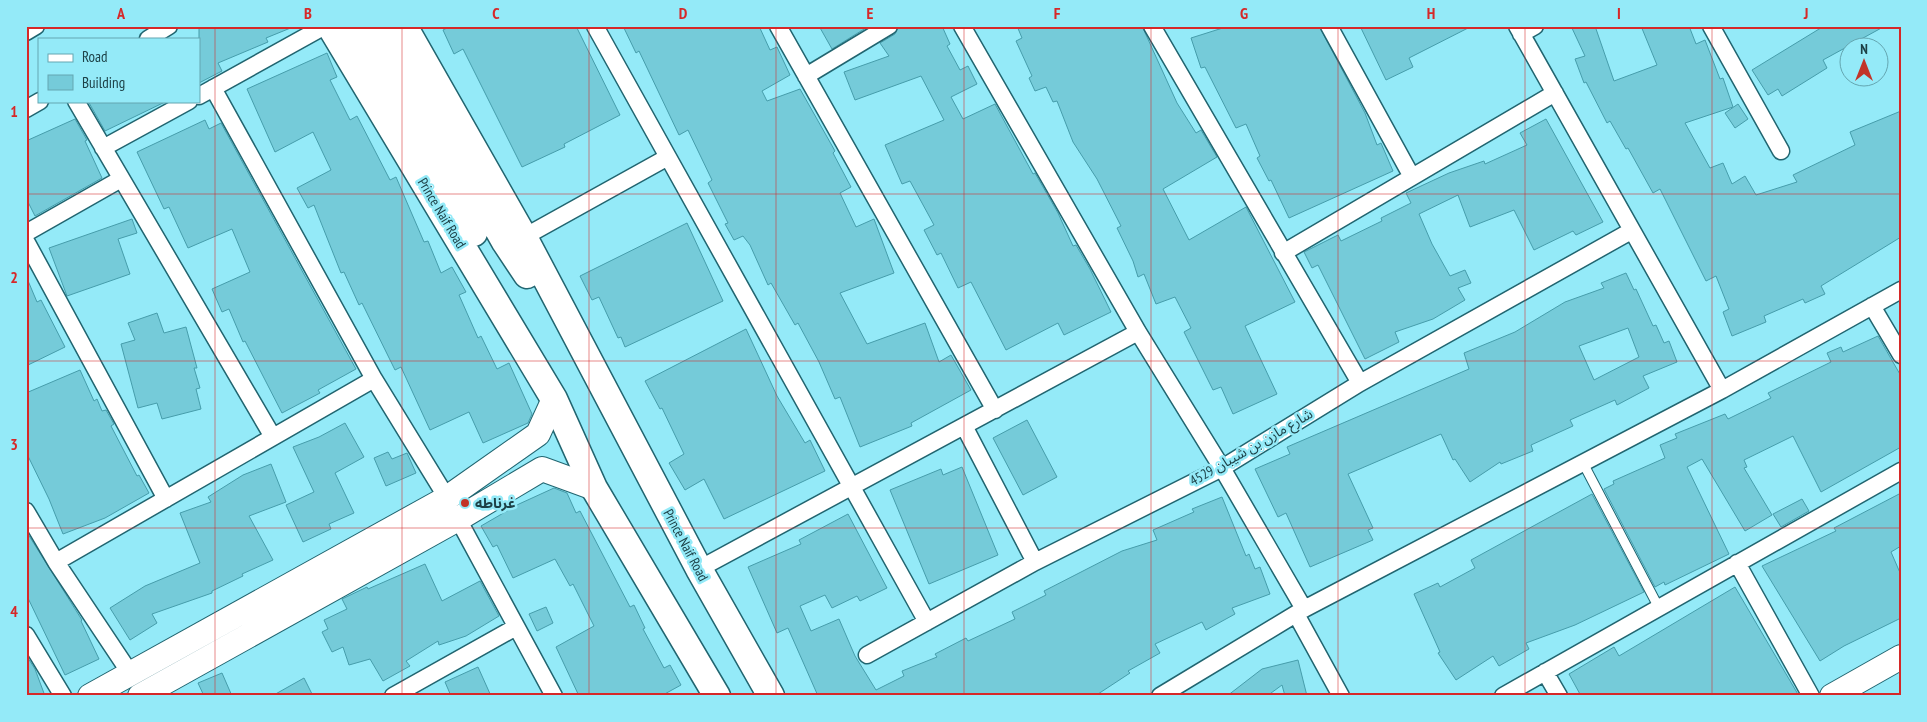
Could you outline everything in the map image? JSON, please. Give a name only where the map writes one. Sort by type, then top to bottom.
[{"type":"main road","name":"Prince Naif Road","points":[[330,26],[554,400]]},
{"type":"main road","name":"Prince Naif Road","points":[[359,26],[486,254],[594,488],[717,696]]},
{"type":"main road","name":"Prince Naif Road","points":[[383,26],[505,242],[605,392]]},
{"type":"main road","name":"Prince Naif Road","points":[[404,26],[524,237],[699,569],[770,696]]},
{"type":"street","points":[[26,32],[36,26]]},
{"type":"street","points":[[150,38],[169,26]]},
{"type":"street","points":[[325,26],[206,92],[374,379],[447,498]]},
{"type":"street","points":[[595,26],[927,622]]},
{"type":"street","points":[[778,26],[995,410]]},
{"type":"street","points":[[806,76],[889,26]]},
{"type":"street","points":[[962,26],[1138,332],[1222,468],[1300,611],[1341,696]]},
{"type":"street","points":[[1152,26],[1360,382]]},
{"type":"street","points":[[1329,26],[1412,177]]},
{"type":"street","points":[[1711,26],[1781,151]]},
{"type":"street","points":[[1525,29],[1554,93],[1722,390]]},
{"type":"street","points":[[1284,253],[1554,93]]},
{"type":"street","points":[[26,109],[38,102]]},
{"type":"street","points":[[77,102],[273,437]]},
{"type":"street","points":[[103,148],[187,102]]},
{"type":"street","points":[[524,237],[668,157]]},
{"type":"street","points":[[26,233],[121,179]]},
{"type":"street","name":"شارع مازن بن شيبان 4529","points":[[867,655],[1035,562],[1222,468],[1360,382],[1631,231]]},
{"type":"street","points":[[26,241],[166,499]]},
{"type":"street","points":[[1160,696],[1300,611],[1722,390],[1901,290]]},
{"type":"street","points":[[1872,306],[1901,355]]},
{"type":"street","points":[[699,569],[1138,332]]},
{"type":"street","points":[[56,562],[374,379]]},
{"type":"street","points":[[90,696],[447,498],[538,434],[554,400]]},
{"type":"street","points":[[964,426],[1035,562]]},
{"type":"street","points":[[140,696],[458,519],[542,470],[594,488]]},
{"type":"street","points":[[1503,696],[1901,471]]},
{"type":"street","points":[[26,511],[56,562],[130,673]]},
{"type":"street","points":[[458,519],[554,696]]},
{"type":"street","points":[[1737,563],[1811,696]]},
{"type":"street","points":[[393,696],[420,689],[516,627]]},
{"type":"street","points":[[26,636],[63,696]]},
{"type":"street","points":[[1832,696],[1901,657]]},
{"type":"street","points":[[1545,672],[1559,696]]},
{"type":"lane","points":[[1582,463],[1658,608]]},
{"type":"building","points":[[199,26],[293,26],[266,38],[268,42],[218,63],[222,71],[200,82]]},
{"type":"building","points":[[451,26],[576,26],[620,115],[564,144],[565,147],[522,167],[463,49],[454,54],[443,30]]},
{"type":"building","points":[[623,26],[759,26],[770,50],[777,47],[790,75],[762,91],[767,101],[800,89],[835,151],[833,153],[851,187],[840,193],[856,227],[874,219],[894,273],[840,293],[867,344],[925,323],[939,362],[951,355],[971,390],[911,423],[912,426],[860,447],[840,397],[835,399],[819,362],[798,323],[795,325],[771,283],[768,285],[750,245],[743,236],[734,240],[725,224],[728,223],[708,183],[712,180],[688,130],[679,135],[639,51],[636,53]]},
{"type":"building","points":[[819,26],[869,26],[832,49]]},
{"type":"building","points":[[899,26],[942,26],[950,44],[947,46],[960,70],[968,66],[977,84],[951,97],[963,119],[995,104],[1033,174],[1035,173],[1058,213],[1073,246],[1076,245],[1090,269],[1111,312],[1064,335],[1058,323],[1006,350],[971,282],[958,288],[941,253],[937,255],[924,230],[934,225],[910,181],[902,184],[885,145],[944,120],[921,76],[855,100],[844,72],[889,56],[880,43],[895,34]]},
{"type":"building","points":[[1017,26],[1142,26],[1177,103],[1196,133],[1201,130],[1217,157],[1163,189],[1189,240],[1246,207],[1295,302],[1245,326],[1277,394],[1233,414],[1221,387],[1213,390],[1184,332],[1191,328],[1175,297],[1156,304],[1144,274],[1138,277],[1133,261],[1117,228],[1121,226],[1097,179],[1073,142],[1057,101],[1053,102],[1046,87],[1035,91],[1029,78],[1032,76],[1016,41],[1022,38]]},
{"type":"building","points":[[1229,26],[1319,26],[1365,113],[1377,145],[1381,143],[1393,171],[1289,218],[1271,180],[1269,181],[1257,158],[1260,156],[1246,124],[1236,128],[1205,67],[1201,68],[1191,38]]},
{"type":"building","points":[[1360,26],[1472,26],[1409,58],[1413,67],[1386,80]]},
{"type":"building","points":[[1571,26],[1595,26],[1614,81],[1657,65],[1641,26],[1689,26],[1696,44],[1705,40],[1720,79],[1723,78],[1733,107],[1685,123],[1710,168],[1723,163],[1732,184],[1745,176],[1756,195],[1797,182],[1793,175],[1855,145],[1850,132],[1901,111],[1901,237],[1821,286],[1825,294],[1805,303],[1803,299],[1764,316],[1766,322],[1732,336],[1723,312],[1729,309],[1716,276],[1706,281],[1660,189],[1653,193],[1628,148],[1626,149],[1610,121],[1607,123],[1586,82],[1584,83],[1575,59],[1585,56]]},
{"type":"building","points":[[1824,26],[1885,26],[1863,38],[1840,38],[1840,51],[1823,60],[1827,68],[1782,96],[1778,89],[1768,95],[1752,70]]},
{"type":"building","points":[[327,53],[337,77],[330,80],[350,120],[357,116],[390,180],[396,177],[424,242],[428,241],[441,273],[452,267],[466,292],[459,295],[478,338],[481,336],[497,369],[509,363],[532,414],[528,423],[483,443],[469,412],[430,430],[401,367],[395,370],[362,303],[359,305],[344,272],[341,273],[314,205],[308,208],[297,188],[331,170],[313,132],[275,152],[247,89]]},
{"type":"building","points":[[89,102],[165,102],[105,131]]},
{"type":"building","points":[[1738,104],[1748,119],[1735,128],[1725,113]]},
{"type":"building","points":[[75,119],[87,140],[85,141],[102,178],[35,216],[26,198],[26,141]]},
{"type":"building","points":[[1546,119],[1603,222],[1576,235],[1573,231],[1534,250],[1514,210],[1470,227],[1458,195],[1419,214],[1432,244],[1450,276],[1465,270],[1471,283],[1458,288],[1465,300],[1433,319],[1395,332],[1399,342],[1365,359],[1318,265],[1312,268],[1304,252],[1338,235],[1341,241],[1382,221],[1381,218],[1411,203],[1406,193],[1449,173],[1484,161],[1485,164],[1527,145],[1520,133]]},
{"type":"building","points":[[205,120],[209,129],[221,123],[356,369],[318,390],[320,393],[282,413],[245,341],[243,342],[229,309],[222,312],[212,289],[250,272],[232,229],[188,248],[169,207],[164,209],[137,152]]},
{"type":"building","points":[[132,219],[137,233],[118,239],[130,274],[67,296],[49,248]]},
{"type":"building","points":[[687,223],[723,301],[625,347],[621,337],[618,338],[599,297],[592,300],[580,276]]},
{"type":"building","points":[[1626,273],[1634,290],[1636,289],[1653,326],[1656,325],[1664,343],[1669,341],[1677,362],[1643,376],[1649,388],[1617,405],[1615,400],[1570,420],[1573,426],[1531,445],[1533,451],[1501,464],[1500,462],[1470,482],[1455,459],[1453,460],[1441,434],[1348,474],[1373,528],[1368,530],[1373,540],[1310,567],[1286,513],[1278,517],[1255,469],[1290,454],[1287,447],[1469,369],[1464,353],[1515,332],[1565,302],[1604,288],[1601,283]],"holes":[[[1628,328],[1639,357],[1594,380],[1579,346]]]},
{"type":"building","points":[[26,276],[37,302],[41,300],[65,347],[26,366]]},
{"type":"building","points":[[157,313],[164,333],[186,327],[197,368],[194,368],[200,388],[196,389],[201,409],[162,419],[157,403],[138,408],[121,344],[135,340],[128,323]]},
{"type":"building","points":[[746,329],[777,396],[805,443],[810,440],[825,471],[724,519],[704,479],[685,490],[669,463],[684,454],[662,408],[660,409],[645,381]]},
{"type":"building","points":[[1878,336],[1901,376],[1901,447],[1821,492],[1793,436],[1744,460],[1747,467],[1744,468],[1772,515],[1745,531],[1702,459],[1687,467],[1729,554],[1665,585],[1664,582],[1655,587],[1604,489],[1614,484],[1613,481],[1665,458],[1660,445],[1677,438],[1675,434],[1725,414],[1728,419],[1771,398],[1768,393],[1831,362],[1827,353],[1841,347],[1843,352]]},
{"type":"building","points":[[80,370],[94,401],[97,399],[102,411],[106,410],[114,424],[111,426],[137,476],[139,475],[149,493],[105,518],[63,534],[49,499],[26,452],[26,393]]},
{"type":"building","points":[[1027,420],[1057,477],[1023,495],[993,438]]},
{"type":"building","points":[[345,423],[364,457],[335,473],[354,513],[329,524],[331,529],[303,542],[286,505],[314,492],[293,447],[319,437]]},
{"type":"building","points":[[388,452],[392,459],[407,453],[416,473],[386,486],[374,458]]},
{"type":"building","points":[[271,464],[286,502],[249,516],[273,560],[242,574],[243,576],[212,591],[212,593],[152,614],[157,623],[130,640],[110,608],[145,586],[200,563],[180,513],[211,502],[208,497],[243,475]]},
{"type":"building","points":[[962,467],[998,555],[929,584],[890,490],[941,469],[943,475]]},
{"type":"building","points":[[554,488],[567,493],[576,513],[580,511],[630,607],[634,605],[645,628],[643,629],[664,668],[670,665],[681,685],[661,696],[579,696],[556,647],[594,626],[573,584],[570,586],[555,559],[513,578],[497,545],[493,547],[481,526],[519,504]]},
{"type":"building","points":[[1901,493],[1901,546],[1891,552],[1901,575],[1901,618],[1844,646],[1820,661],[1762,566],[1836,531],[1834,528]]},
{"type":"building","points":[[1592,494],[1644,592],[1575,625],[1526,643],[1529,649],[1499,666],[1493,656],[1456,680],[1438,653],[1440,652],[1414,594],[1438,583],[1440,587],[1475,568],[1471,560]]},
{"type":"building","points":[[1222,497],[1246,556],[1249,554],[1255,569],[1260,567],[1270,594],[1232,608],[1235,614],[1206,630],[1202,622],[1155,644],[1160,653],[1128,671],[1130,673],[1095,696],[818,696],[788,628],[777,633],[748,567],[801,544],[799,540],[848,514],[887,588],[860,601],[857,596],[832,608],[825,595],[800,606],[811,631],[839,619],[855,656],[876,690],[904,676],[902,671],[937,657],[935,654],[966,638],[968,641],[1015,619],[1012,612],[1046,595],[1044,591],[1122,551],[1157,540],[1153,530],[1194,512],[1192,509]]},
{"type":"building","points":[[1802,499],[1809,511],[1781,527],[1773,514]]},
{"type":"building","points":[[26,531],[82,620],[99,659],[65,675],[26,594]]},
{"type":"building","points":[[425,564],[442,601],[480,581],[499,616],[466,636],[439,645],[438,641],[406,661],[410,666],[383,681],[370,659],[349,665],[343,647],[332,652],[322,632],[328,629],[324,620],[347,609],[342,599]]},
{"type":"building","points":[[1735,587],[1799,696],[1581,696],[1569,674],[1614,647],[1619,656]]},
{"type":"building","points":[[546,607],[553,623],[537,631],[529,614]]},
{"type":"building","points":[[26,655],[35,669],[45,696],[26,696]]},
{"type":"building","points":[[1298,660],[1307,696],[1285,696],[1282,685],[1267,696],[1227,696],[1262,669]]},
{"type":"building","points":[[478,667],[491,696],[451,696],[445,682]]},
{"type":"building","points":[[222,673],[232,696],[204,696],[198,683]]},
{"type":"building","points":[[304,678],[313,696],[272,696]]},
{"type":"place","name":"غرناطه","points":[[465,503]]}]
